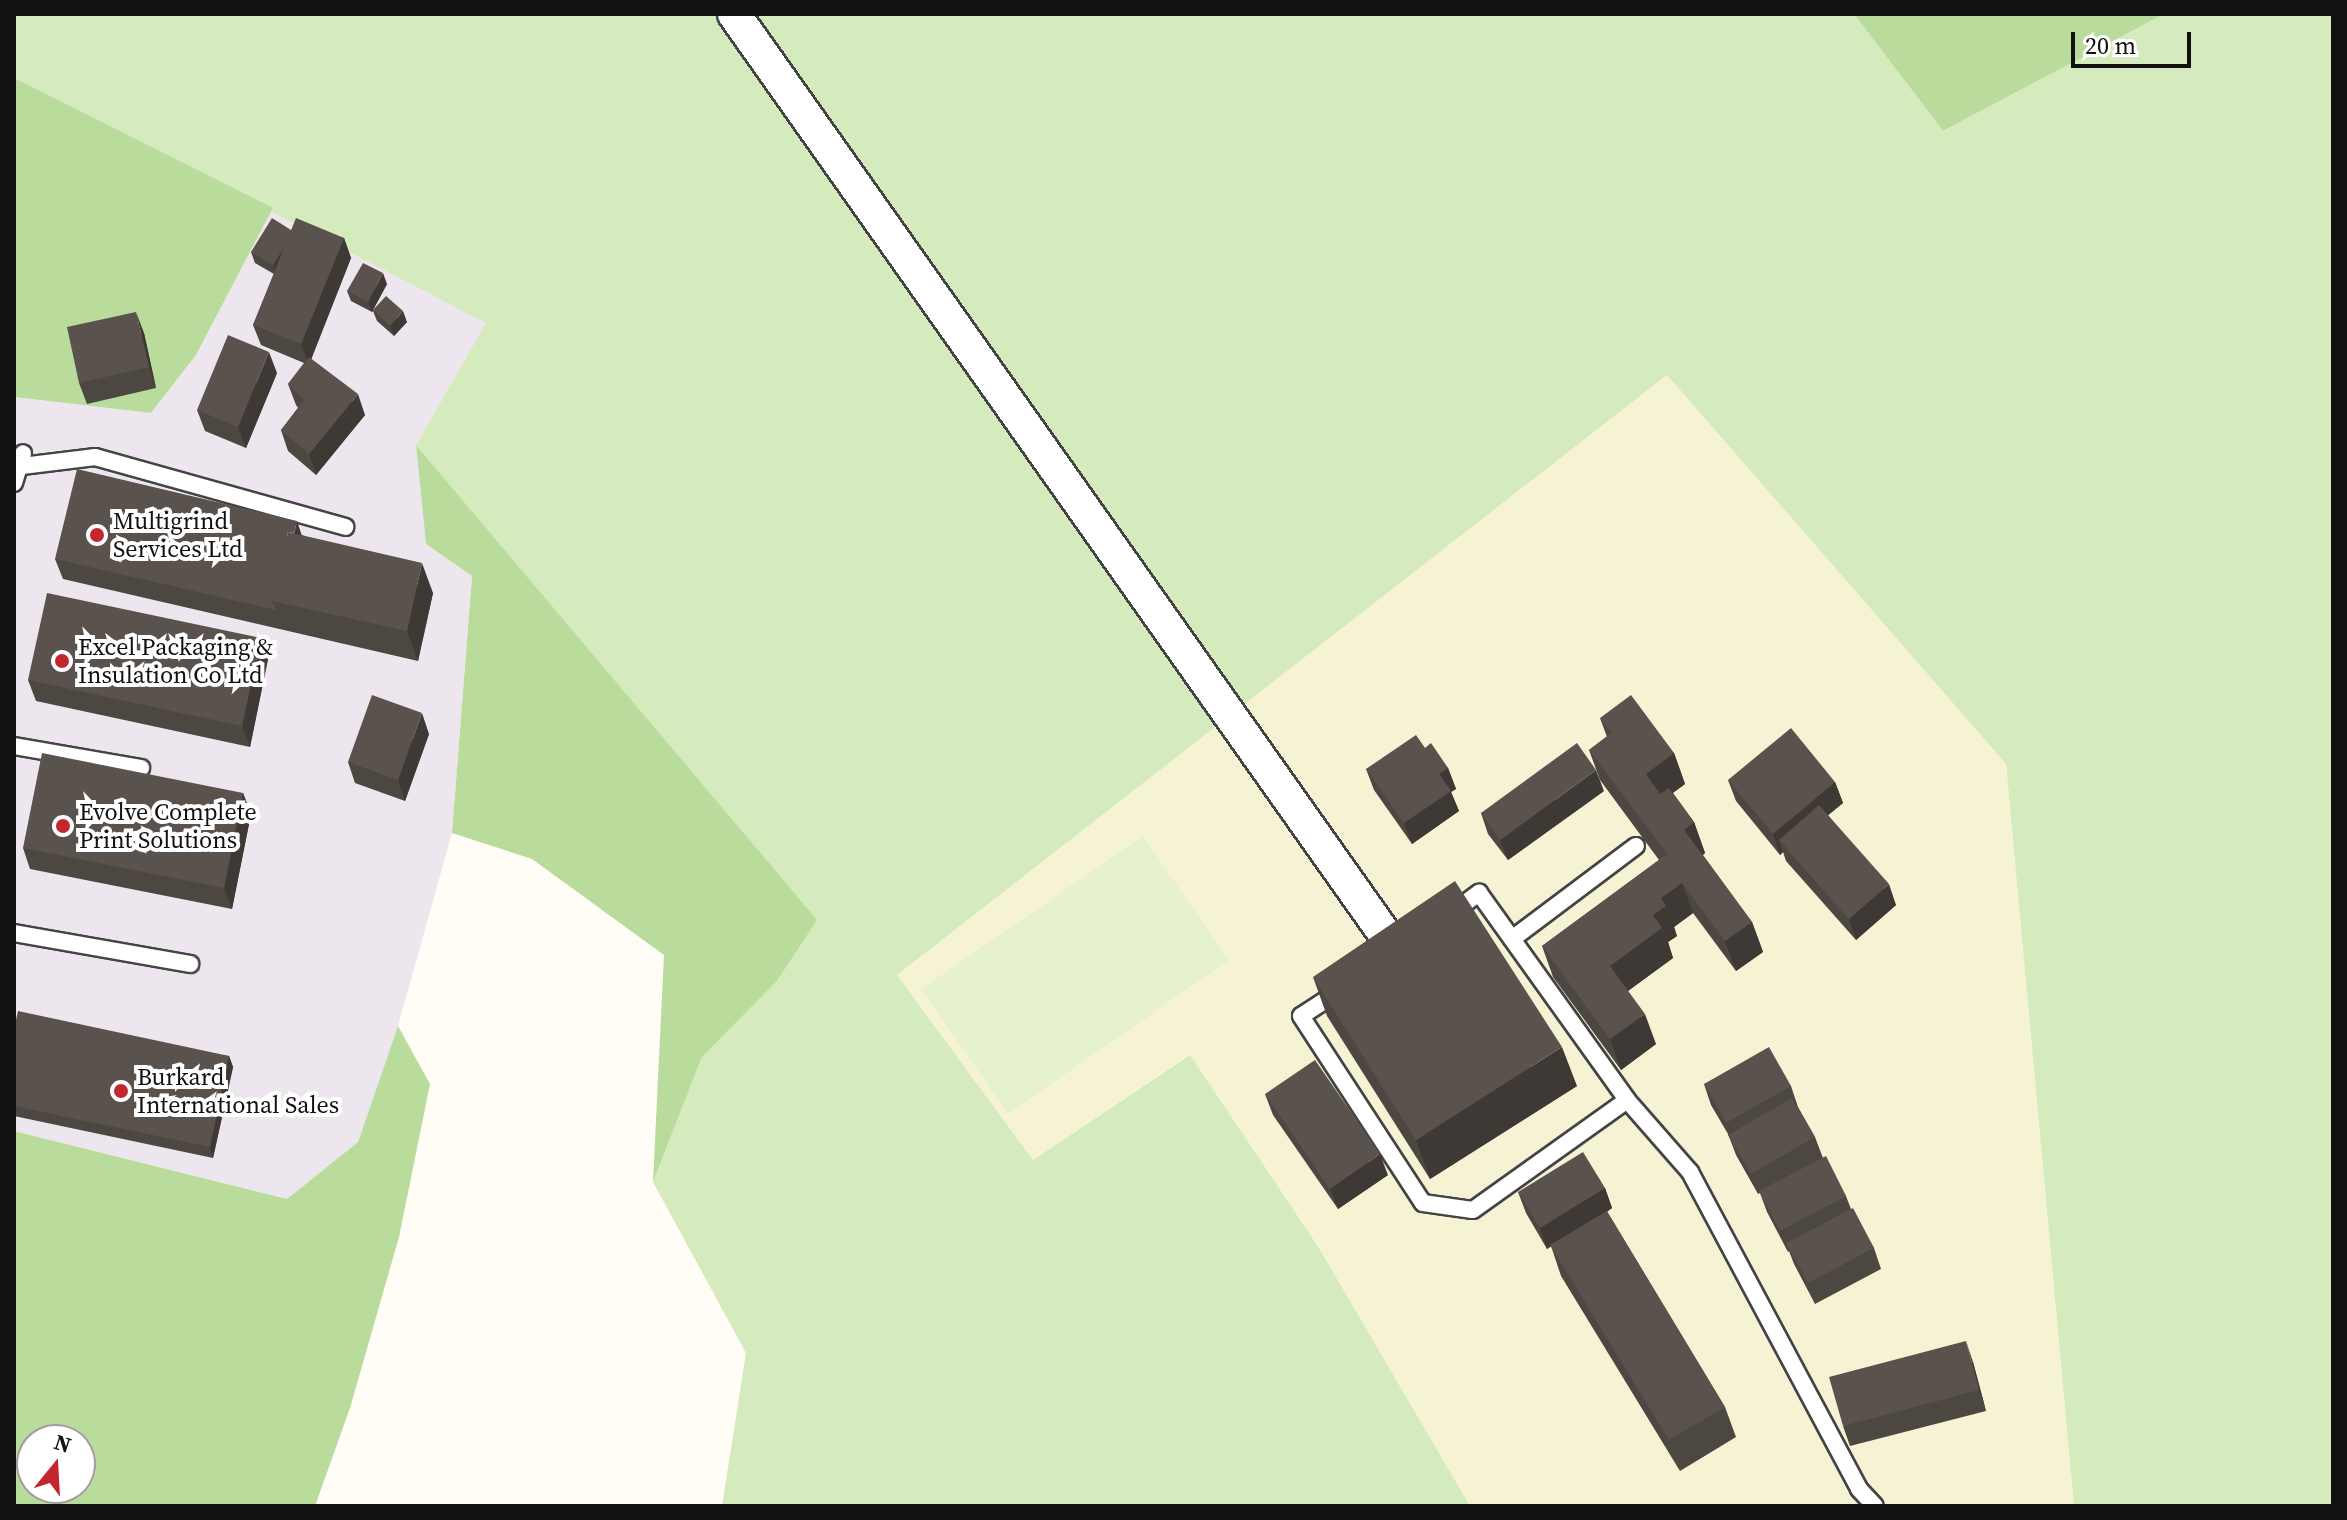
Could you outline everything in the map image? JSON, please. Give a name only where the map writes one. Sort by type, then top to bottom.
[{"type":"street","points":[[734,14],[1398,952]]},
{"type":"lane","points":[[14,483],[22,460],[95,457],[345,527]]},
{"type":"lane","points":[[14,746],[141,768]]},
{"type":"lane","points":[[1512,939],[1636,846]]},
{"type":"lane","points":[[1433,927],[1479,893],[1627,1100],[1690,1172],[1758,1291],[1859,1489],[1875,1506]]},
{"type":"lane","points":[[14,933],[190,964]]},
{"type":"lane","points":[[1350,984],[1301,1016],[1423,1203],[1473,1210],[1627,1100]]},
{"type":"shaded area","points":[[273,208],[487,323],[416,445],[426,544],[472,576],[452,833],[398,1026],[358,1142],[287,1199],[14,1131],[14,397],[151,413],[196,355]]},
{"type":"shaded area","points":[[1667,375],[2006,764],[2074,1506],[1470,1506],[1319,1248],[1189,1055],[1033,1160],[897,975]]},
{"type":"green space","points":[[14,14],[1854,14],[1943,131],[2164,14],[2333,14],[2333,1506],[2074,1506],[2006,764],[1667,375],[897,975],[1033,1160],[1190,1055],[1319,1248],[1470,1506],[722,1506],[746,1353],[653,1182],[702,1057],[777,981],[816,920],[416,445],[486,323],[14,78]]},
{"type":"green space","points":[[1854,14],[2164,14],[1943,131]]},
{"type":"green space","points":[[14,78],[273,208],[196,355],[151,413],[14,397]]},
{"type":"green space","points":[[416,445],[817,920],[777,981],[702,1057],[653,1182],[664,955],[532,859],[452,833],[472,576],[426,544]]},
{"type":"green space","points":[[1143,836],[1229,960],[1008,1114],[921,989]]},
{"type":"green space","points":[[398,1026],[430,1084],[399,1237],[350,1408],[315,1506],[14,1506],[14,1131],[287,1199],[358,1142]]},
{"type":"building","points":[[272,218],[291,230],[273,265],[251,252]]},
{"type":"building","points":[[296,218],[344,238],[301,344],[253,325]]},
{"type":"building","points":[[363,263],[383,273],[368,302],[347,291]]},
{"type":"building","points":[[386,296],[403,311],[390,326],[373,310]]},
{"type":"building","points":[[136,312],[149,367],[79,383],[67,327]]},
{"type":"building","points":[[228,335],[269,352],[238,427],[197,410]]},
{"type":"building","points":[[309,357],[358,394],[309,454],[281,430],[304,400],[288,384]]},
{"type":"building","points":[[77,469],[297,521],[294,533],[288,532],[272,601],[276,610],[55,559]]},
{"type":"building","points":[[288,532],[422,563],[407,631],[272,601]]},
{"type":"building","points":[[47,593],[261,638],[242,726],[28,680]]},
{"type":"building","points":[[372,695],[422,713],[398,780],[348,762]]},
{"type":"building","points":[[1631,695],[1674,753],[1646,774],[1660,794],[1669,788],[1694,822],[1684,830],[1752,922],[1725,941],[1682,883],[1661,898],[1666,906],[1653,915],[1662,928],[1610,966],[1645,1014],[1610,1039],[1542,946],[1667,854],[1589,750],[1611,733],[1600,718]]},
{"type":"building","points":[[1791,728],[1835,782],[1773,834],[1728,780]]},
{"type":"building","points":[[1416,735],[1425,748],[1431,743],[1448,768],[1439,774],[1451,791],[1404,823],[1366,769]]},
{"type":"building","points":[[1577,743],[1596,770],[1500,840],[1481,813]]},
{"type":"building","points":[[42,753],[243,793],[224,888],[23,848]]},
{"type":"building","points":[[1819,805],[1889,884],[1849,919],[1779,840]]},
{"type":"building","points":[[1455,881],[1562,1047],[1416,1140],[1313,977]]},
{"type":"building","name":"Burkard International Sales","points":[[18,1011],[229,1056],[210,1147],[14,1106],[14,1029]]},
{"type":"building","points":[[1769,1047],[1791,1086],[1726,1123],[1704,1084]]},
{"type":"building","points":[[1315,1060],[1380,1154],[1330,1189],[1265,1094]]},
{"type":"building","points":[[1792,1098],[1815,1137],[1751,1174],[1728,1135]]},
{"type":"building","points":[[1583,1152],[1605,1188],[1540,1228],[1518,1192]]},
{"type":"building","points":[[1826,1156],[1846,1196],[1780,1231],[1759,1191]]},
{"type":"building","points":[[1853,1208],[1874,1248],[1808,1283],[1786,1243]]},
{"type":"building","points":[[1607,1211],[1725,1407],[1669,1440],[1550,1245]]},
{"type":"building","points":[[1966,1341],[1979,1390],[1843,1426],[1829,1377]]},
{"type":"place","name":"Multigrind Services Ltd","points":[[97,535]]},
{"type":"place","name":"Excel Packaging & Insulation Co Ltd","points":[[62,661]]},
{"type":"place","name":"Evolve Complete Print Solutions","points":[[63,826]]},
{"type":"place","name":"Burkard International Sales","points":[[121,1091]]}]
